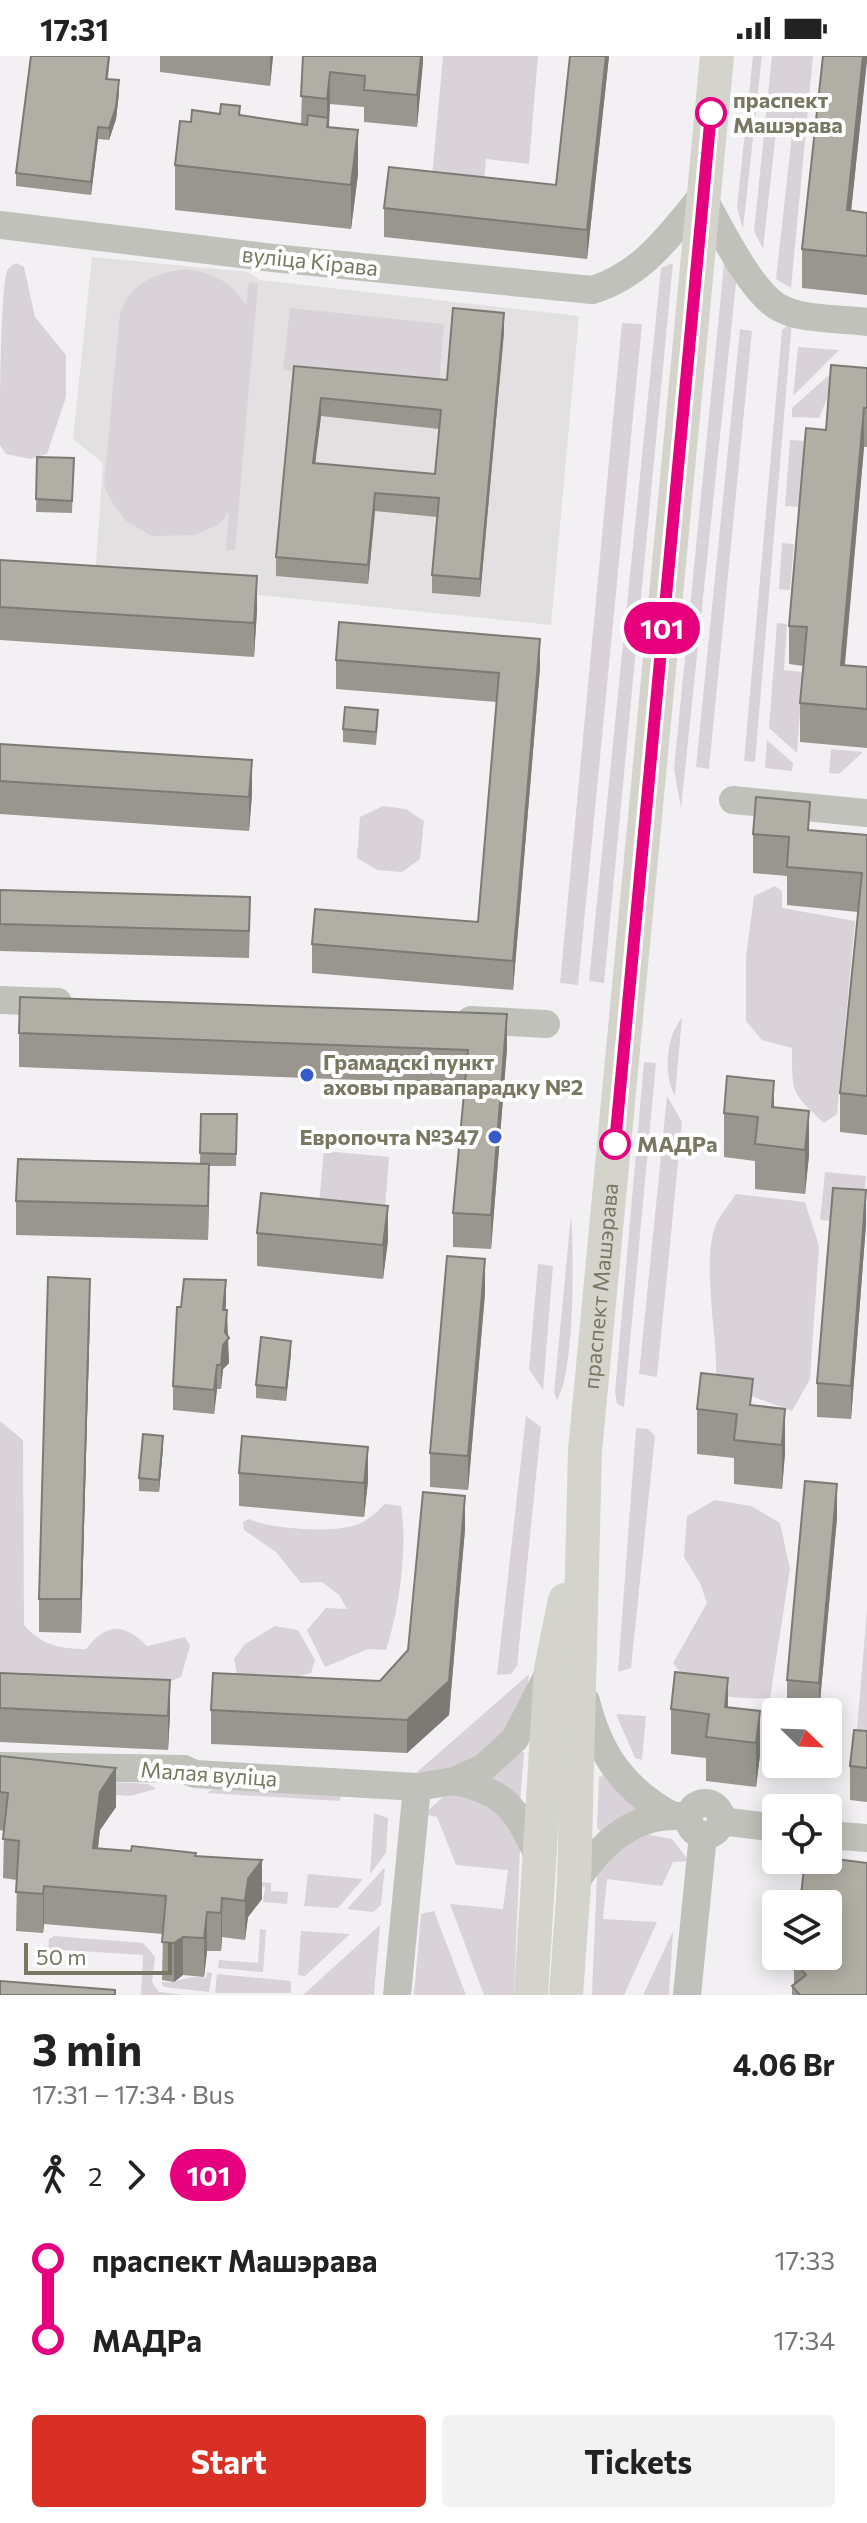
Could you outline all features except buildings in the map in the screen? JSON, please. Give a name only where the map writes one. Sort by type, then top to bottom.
[{"type":"main road","name":"праспект Машэрава","points":[[531,1995],[539,1857],[566,1671],[717,56]]},
{"type":"main road","name":"праспект Машэрава","points":[[566,1671],[574,1884],[566,1995]]},
{"type":"street","name":"вуліца Кірава","points":[[0,225],[273,258],[592,290],[619,282],[655,252],[702,196]]},
{"type":"street","points":[[702,196],[741,263],[775,305],[798,313],[867,322]]},
{"type":"street","points":[[733,800],[867,813]]},
{"type":"street","points":[[0,1000],[82,1003]]},
{"type":"street","points":[[451,1019],[546,1024]]},
{"type":"street","points":[[454,1781],[483,1768],[515,1739],[566,1671],[593,1732],[610,1763],[629,1788],[696,1822]]},
{"type":"street","name":"Малая вуліца","points":[[0,1766],[184,1769],[195,1774],[417,1787],[454,1781]]},
{"type":"street","points":[[454,1781],[483,1787],[514,1809],[539,1857]]},
{"type":"street","points":[[397,1995],[417,1787]]},
{"type":"street","points":[[687,1995],[696,1822]]},
{"type":"street","points":[[574,1884],[597,1851],[622,1831],[696,1822],[762,1827]]},
{"type":"street","points":[[842,1836],[867,1838]]},
{"type":"shaded area","points":[[443,56],[538,56],[529,164],[486,159],[484,181],[432,177]]},
{"type":"shaded area","points":[[753,56],[762,56],[743,229],[737,207]]},
{"type":"shaded area","points":[[772,56],[813,56],[791,288],[776,279],[793,125],[777,123],[763,249],[754,231]]},
{"type":"shaded area","points":[[92,257],[248,272],[260,280],[579,316],[551,625],[95,578],[103,463],[73,439]]},
{"type":"shaded area","points":[[16,263],[24,267],[35,317],[66,355],[66,397],[47,454],[30,459],[6,454],[0,445],[3,303],[7,271]]},
{"type":"shaded area","points":[[673,263],[604,983],[589,981],[661,268]]},
{"type":"shaded area","points":[[724,264],[737,274],[681,808],[674,769]]},
{"type":"shaded area","points":[[185,269],[220,280],[234,290],[246,305],[249,282],[258,283],[235,550],[226,550],[229,512],[219,524],[195,535],[152,536],[126,521],[104,485],[120,313],[131,294],[145,281]]},
{"type":"shaded area","points":[[290,308],[444,324],[439,383],[283,370]]},
{"type":"shaded area","points":[[792,321],[755,762],[744,761],[782,330]]},
{"type":"shaded area","points":[[622,323],[642,324],[578,985],[560,983]]},
{"type":"shaded area","points":[[740,329],[752,331],[709,769],[696,767]]},
{"type":"shaded area","points":[[798,347],[839,350],[793,396]]},
{"type":"shaded area","points":[[829,375],[828,396],[819,418],[792,417],[792,408]]},
{"type":"shaded area","points":[[790,440],[821,442],[819,464],[803,463],[799,507],[785,506]]},
{"type":"shaded area","points":[[782,543],[794,544],[790,590],[779,589]]},
{"type":"shaded area","points":[[777,623],[787,624],[784,670],[803,672],[797,753],[769,728]]},
{"type":"shaded area","points":[[767,740],[793,763],[792,771],[765,768]]},
{"type":"shaded area","points":[[831,749],[863,752],[839,774],[829,773]]},
{"type":"shaded area","points":[[383,806],[406,809],[424,821],[420,859],[402,872],[377,870],[357,858],[360,817]]},
{"type":"shaded area","points":[[775,886],[782,891],[782,908],[855,921],[837,1114],[824,1123],[799,1098],[793,1084],[792,1048],[762,1040],[746,1021],[746,957],[754,896]]},
{"type":"shaded area","points":[[682,1018],[675,1096],[669,1077],[668,1056],[672,1035]]},
{"type":"shaded area","points":[[644,1062],[656,1063],[624,1407],[617,1404],[615,1392]]},
{"type":"shaded area","points":[[667,1096],[682,1122],[657,1377],[639,1374]]},
{"type":"shaded area","points":[[324,1151],[389,1157],[385,1208],[319,1203]]},
{"type":"shaded area","points":[[825,1172],[866,1176],[861,1224],[820,1220]]},
{"type":"shaded area","points":[[736,1194],[805,1202],[819,1246],[810,1379],[792,1411],[716,1383],[710,1254],[718,1220]]},
{"type":"shaded area","points":[[571,1215],[573,1282],[570,1338],[563,1385],[557,1400],[554,1393]]},
{"type":"shaded area","points":[[538,1264],[553,1266],[543,1390],[529,1369]]},
{"type":"shaded area","points":[[526,1416],[541,1427],[517,1666],[511,1674],[497,1675]]},
{"type":"shaded area","points":[[0,1421],[23,1440],[24,1625],[44,1641],[77,1649],[86,1649],[101,1634],[115,1629],[131,1633],[147,1646],[185,1637],[190,1646],[181,1677],[147,1690],[0,1675]]},
{"type":"shaded area","points":[[636,1428],[648,1429],[655,1436],[631,1668],[618,1672]]},
{"type":"shaded area","points":[[715,1500],[751,1506],[780,1523],[790,1569],[770,1698],[716,1694],[693,1683],[673,1663],[707,1603],[700,1583],[684,1557],[687,1516]]},
{"type":"shaded area","points":[[385,1504],[401,1506],[403,1522],[403,1559],[398,1598],[386,1650],[368,1649],[325,1667],[307,1630],[326,1608],[347,1609],[339,1595],[322,1582],[301,1583],[276,1552],[244,1530],[243,1522],[249,1519],[283,1527],[338,1529],[364,1521]]},
{"type":"shaded area","points":[[867,1609],[867,1731],[857,1730]]},
{"type":"shaded area","points":[[275,1626],[298,1630],[315,1660],[311,1673],[277,1682],[237,1674],[234,1659],[245,1644]]},
{"type":"shaded area","points":[[529,1674],[527,1693],[515,1725],[466,1767],[416,1773]]},
{"type":"shaded area","points":[[616,1714],[646,1716],[642,1760],[635,1758]]},
{"type":"shaded area","points":[[519,1751],[524,1752],[520,1804],[486,1775]]},
{"type":"shaded area","points":[[603,1775],[642,1812],[601,1832],[597,1828],[599,1777]]},
{"type":"shaded area","points":[[54,1779],[149,1784],[156,1789],[130,1796],[43,1789]]},
{"type":"shaded area","points":[[217,1786],[341,1795],[340,1801],[207,1793]]},
{"type":"shaded area","points":[[465,1793],[498,1806],[520,1847],[514,1995],[484,1995],[450,1904],[503,1909],[508,1870],[456,1865],[437,1817],[424,1814],[444,1796]]},
{"type":"shaded area","points":[[374,1813],[388,1818],[386,1853],[370,1874]]},
{"type":"shaded area","points":[[645,1834],[672,1839],[689,1861],[673,1862],[662,1886],[607,1879],[603,1919],[657,1922],[624,1995],[592,1995],[597,1875],[603,1858]]},
{"type":"shaded area","points":[[385,1867],[381,1905],[373,1912],[347,1909]]},
{"type":"shaded area","points":[[308,1874],[363,1879],[338,1908],[304,1906]]},
{"type":"shaded area","points":[[247,1881],[271,1883],[271,1891],[288,1892],[287,1904],[263,1902],[265,1887],[247,1885]]},
{"type":"shaded area","points":[[434,1911],[466,1995],[414,1995],[421,1914]]},
{"type":"shaded area","points":[[380,1925],[374,1995],[303,1995]]},
{"type":"shaded area","points":[[260,1929],[266,1930],[263,1972],[218,1968],[219,1960],[258,1963]]},
{"type":"shaded area","points":[[301,1931],[350,1934],[305,1976],[298,1975]]},
{"type":"shaded area","points":[[673,1931],[669,1995],[643,1995]]},
{"type":"shaded area","points":[[54,1936],[143,1943],[155,1957],[152,1982],[159,1992],[186,1995],[141,1995],[143,1955],[48,1949],[49,1939]]},
{"type":"shaded area","points":[[207,1972],[212,1973],[209,1992],[164,1987],[161,1982],[206,1978]]},
{"type":"shaded area","points":[[217,1974],[291,1981],[291,1993],[215,1993]]},
{"type":"bus line","name":"101","points":[[615,1144],[711,113]]},
{"type":"place","name":"праспект Машэрава","points":[[711,113]]},
{"type":"place","name":"Грамадскі пункт аховы правапарадку №2","points":[[307,1075]]},
{"type":"place","name":"Европочта №347","points":[[495,1137]]},
{"type":"place","name":"МАДРа","points":[[615,1144]]}]
